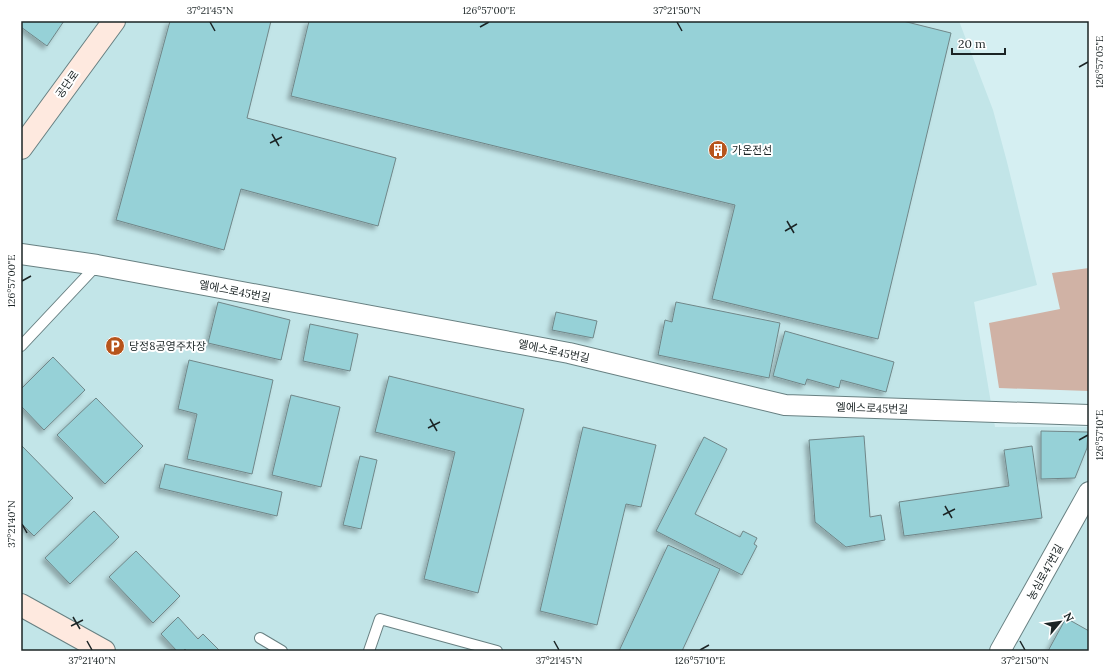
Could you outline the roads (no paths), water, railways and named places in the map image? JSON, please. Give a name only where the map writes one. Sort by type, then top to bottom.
[{"type":"street","name":"공단로","points":[[21,148],[114,21]]},
{"type":"street","name":"엘에스로45번길","points":[[21,254],[97,265],[569,354],[785,405],[1089,415]]},
{"type":"street","name":"농심로47번길","points":[[1000,651],[1089,492]]},
{"type":"street","points":[[21,605],[104,651]]},
{"type":"lane","points":[[21,346],[97,265]]},
{"type":"lane","points":[[369,651],[380,618],[497,651]]},
{"type":"lane","points":[[260,638],[282,651]]},
{"type":"place","name":"가온전선","points":[[718,150]]},
{"type":"place","name":"당정8공영주차장","points":[[115,346]]}]
